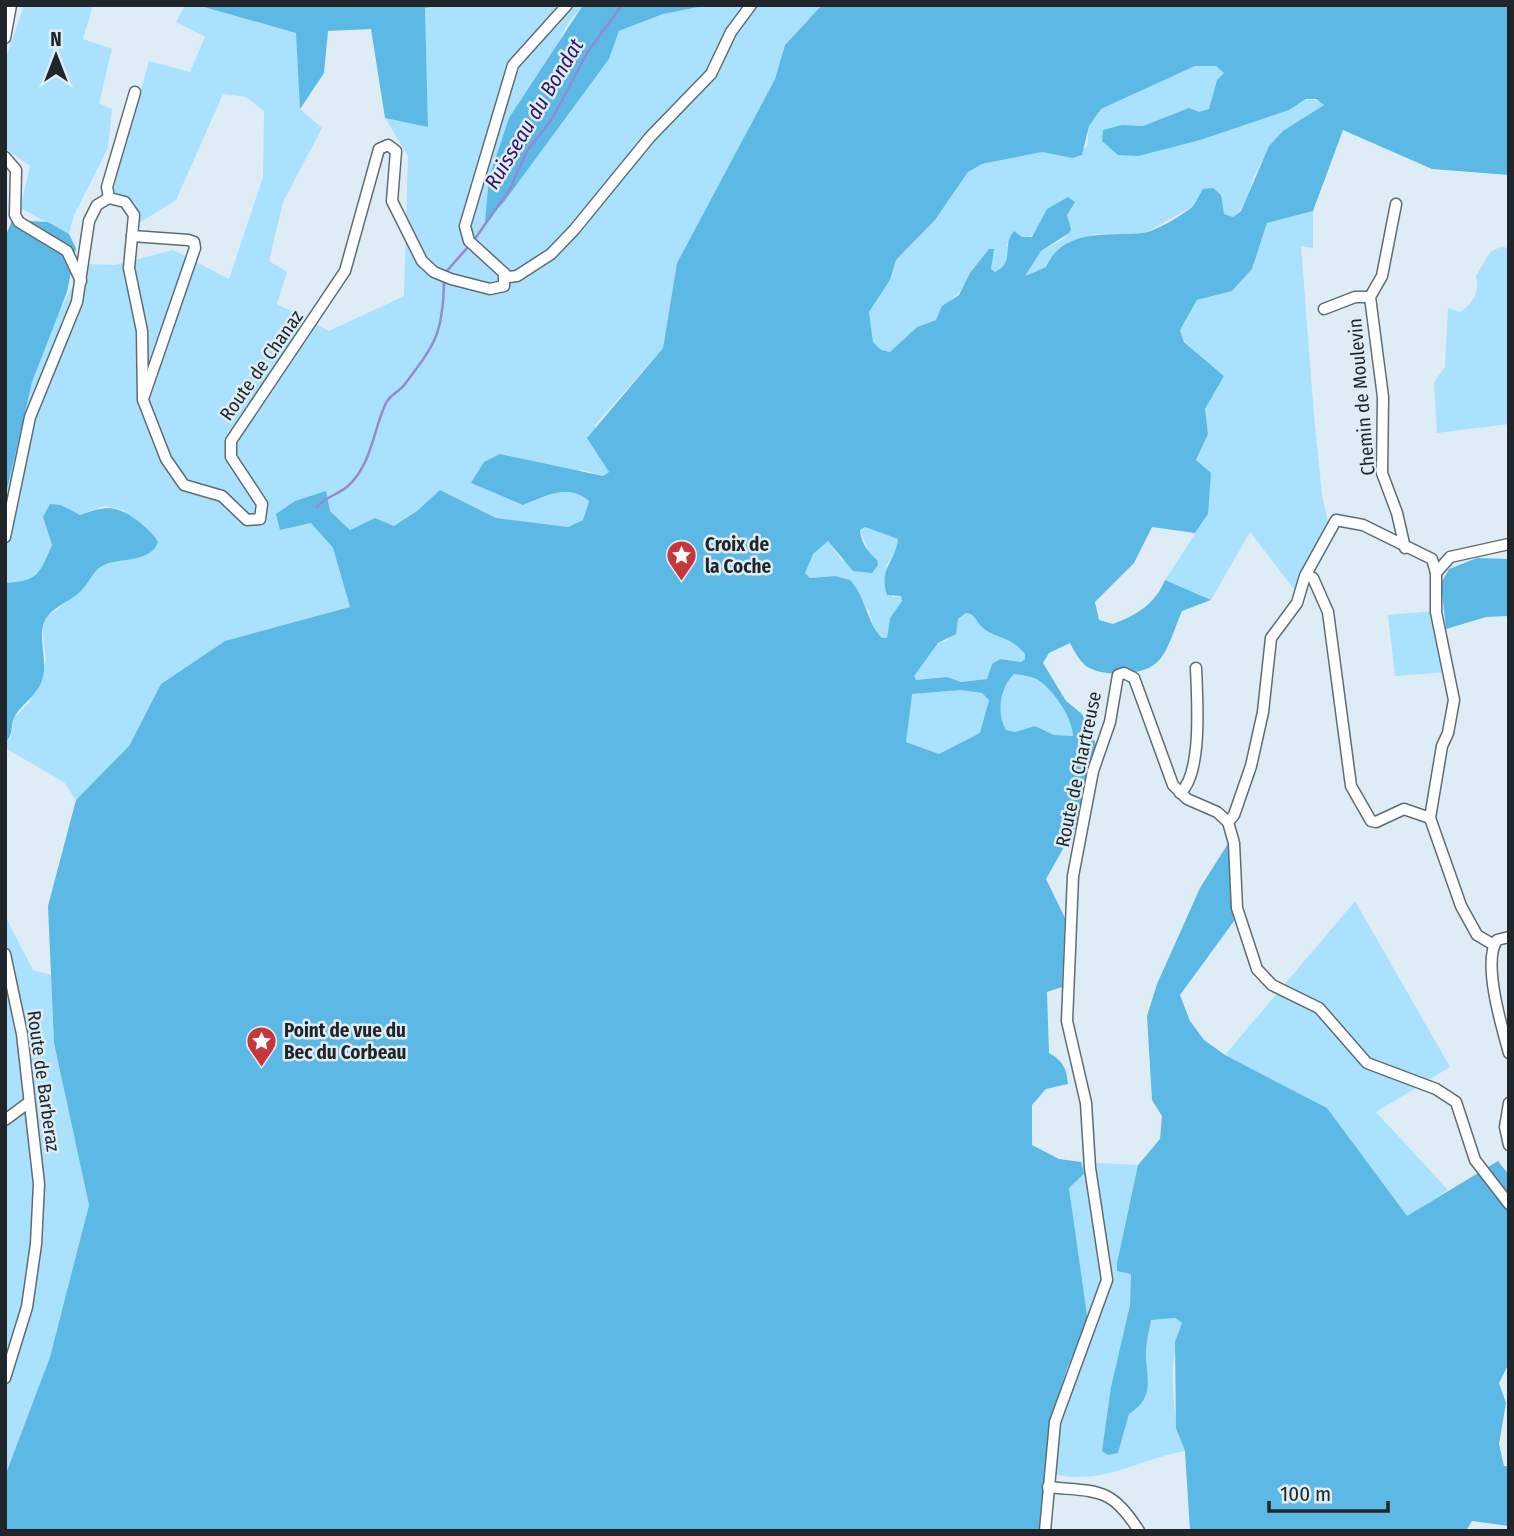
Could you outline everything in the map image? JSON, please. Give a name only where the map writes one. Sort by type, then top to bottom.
[{"type":"street","points":[[5,38],[11,5]]},
{"type":"street","points":[[567,5],[513,65],[465,226],[469,241],[504,273],[517,276],[551,254],[650,137],[711,74],[731,32],[751,5]]},
{"type":"street","points":[[5,537],[30,417],[72,317],[93,211],[109,198],[107,187],[135,92]]},
{"type":"street","name":"Route de Chanaz","points":[[109,198],[120,199],[131,209],[129,268],[142,331],[143,400],[166,459],[178,480],[194,490],[222,496],[247,520],[260,519],[262,504],[231,457],[231,440],[345,271],[373,164],[384,146],[393,148],[398,158],[391,192],[394,208],[422,261],[434,272],[490,289],[504,286],[504,273]]},
{"type":"street","points":[[5,157],[13,164],[18,176],[15,215],[19,222],[67,251],[80,281]]},
{"type":"street","name":"Chemin de Moulevin","points":[[1396,204],[1382,276],[1370,297],[1383,397],[1382,473],[1397,513],[1405,548]]},
{"type":"street","points":[[132,236],[188,240],[194,242],[195,248],[143,400]]},
{"type":"street","points":[[1324,309],[1355,298],[1370,297]]},
{"type":"street","points":[[1227,822],[1234,815],[1251,766],[1264,712],[1271,638],[1297,603],[1305,576],[1308,575],[1336,520],[1363,525],[1432,559],[1436,573],[1436,612],[1454,700],[1430,818],[1461,906],[1477,935],[1493,945]]},
{"type":"street","points":[[1436,573],[1450,557],[1509,544]]},
{"type":"street","points":[[1308,575],[1313,578],[1328,612],[1351,786],[1371,821],[1376,822],[1404,809],[1430,818]]},
{"type":"street","points":[[1196,668],[1195,750],[1189,781],[1180,793],[1217,812],[1227,822],[1233,837],[1239,921],[1256,969],[1272,985],[1319,1008],[1367,1063],[1436,1089],[1457,1102],[1475,1160],[1509,1204]]},
{"type":"street","name":"Route de Chartreuse","points":[[1045,1531],[1055,1422],[1107,1280],[1090,1168],[1086,1103],[1067,1021],[1073,876],[1093,771],[1110,722],[1114,681],[1120,674],[1134,678],[1168,776],[1180,793]]},
{"type":"street","points":[[1509,937],[1500,938],[1493,945],[1492,960],[1497,1003],[1509,1053]]},
{"type":"street","name":"Route de Barberaz","points":[[5,954],[22,1034],[39,1184],[36,1244],[24,1325],[5,1378]]},
{"type":"street","points":[[5,1121],[28,1103]]},
{"type":"street","points":[[1509,1103],[1505,1127],[1509,1145]]},
{"type":"street","points":[[1048,1487],[1099,1492],[1123,1505],[1139,1531]]},
{"type":"shaded area","points":[[24,5],[93,5],[83,39],[112,49],[99,103],[112,109],[108,148],[74,215],[69,234],[20,208],[30,166],[5,148],[5,61]]},
{"type":"shaded area","points":[[185,5],[197,5],[297,33],[300,109],[322,128],[283,202],[269,261],[287,272],[277,304],[329,331],[404,296],[408,156],[385,118],[428,126],[425,7],[583,5],[567,25],[489,178],[486,221],[504,202],[609,59],[619,31],[663,14],[709,5],[822,5],[785,45],[775,79],[677,263],[663,348],[595,425],[600,455],[609,472],[603,476],[583,470],[471,483],[523,505],[557,493],[573,493],[589,501],[583,520],[568,527],[496,518],[440,490],[417,511],[394,526],[375,518],[350,530],[330,511],[280,530],[311,523],[333,548],[350,607],[225,641],[161,684],[129,746],[76,800],[64,782],[5,748],[5,742],[11,737],[14,717],[29,703],[46,660],[42,625],[48,616],[83,589],[89,577],[104,564],[149,553],[124,510],[104,506],[80,515],[61,505],[43,517],[52,545],[40,569],[31,578],[5,583],[6,496],[17,437],[34,375],[58,315],[87,264],[115,265],[173,250],[229,279],[263,177],[264,111],[246,97],[223,94],[176,200],[139,223],[135,203],[112,193],[149,61],[190,72],[205,37],[176,22]]},
{"type":"shaded area","points":[[197,5],[439,5],[425,8],[428,127],[385,118],[371,29],[328,31],[324,73],[300,109],[296,33]]},
{"type":"shaded area","points":[[583,5],[709,5],[663,14],[619,31],[609,59],[504,202],[485,222],[489,178],[509,118]]},
{"type":"shaded area","points":[[822,5],[1509,5],[1509,175],[1432,169],[1343,130],[1313,211],[1267,223],[1252,269],[1232,291],[1197,300],[1180,330],[1184,342],[1224,376],[1205,409],[1208,434],[1196,460],[1211,473],[1208,514],[1195,533],[1152,527],[1134,563],[1095,602],[1099,620],[1113,624],[1144,608],[1156,596],[1165,580],[1211,600],[1182,611],[1164,654],[1149,668],[1121,674],[1093,670],[1081,661],[1070,643],[1049,653],[1043,663],[1066,701],[1082,714],[1096,744],[1081,817],[1046,879],[1065,918],[1062,987],[1047,992],[1049,1053],[1063,1066],[1068,1084],[1046,1089],[1032,1105],[1032,1145],[1059,1159],[1081,1162],[1084,1174],[1069,1188],[1088,1322],[1067,1368],[1052,1417],[1044,1472],[1042,1531],[5,1531],[5,1476],[50,1357],[89,1205],[54,1043],[48,906],[76,800],[129,746],[161,684],[225,641],[350,607],[333,548],[311,523],[280,530],[276,514],[295,501],[326,491],[330,511],[350,530],[375,518],[394,526],[417,511],[440,490],[496,518],[568,527],[583,520],[589,501],[573,493],[557,493],[523,505],[471,483],[484,462],[500,454],[603,476],[609,472],[587,438],[663,348],[677,263],[775,79],[785,45]],"holes":[[[1195,66],[1216,66],[1224,73],[1217,80],[1209,109],[1199,112],[1189,108],[1143,126],[1122,125],[1103,130],[1102,141],[1118,155],[1138,156],[1200,140],[1289,110],[1306,99],[1316,99],[1324,105],[1283,131],[1269,146],[1241,211],[1233,217],[1224,214],[1221,195],[1213,188],[1203,189],[1191,208],[1160,227],[1142,233],[1088,236],[1075,240],[1054,254],[1046,267],[1025,276],[1041,251],[1069,233],[1071,229],[1067,215],[1075,202],[1068,197],[1047,209],[1032,237],[1022,237],[1014,231],[1008,242],[1007,259],[1001,268],[995,272],[991,269],[994,249],[989,249],[970,273],[959,295],[942,306],[936,320],[917,327],[890,352],[881,350],[873,342],[869,312],[890,280],[896,260],[935,220],[968,172],[982,164],[1042,152],[1072,158],[1082,155],[1089,126],[1101,109]],[[865,527],[898,539],[886,572],[885,586],[887,595],[901,596],[902,601],[890,618],[887,638],[882,638],[877,632],[860,594],[850,580],[835,576],[810,578],[805,573],[813,554],[828,541],[853,571],[872,573],[878,565],[877,560],[866,547],[860,530]],[[966,613],[972,615],[987,631],[1019,648],[1025,654],[1025,659],[1021,662],[1000,659],[992,664],[987,679],[961,682],[947,677],[916,680],[914,676],[938,643],[956,634],[958,619]],[[1014,674],[1031,677],[1042,683],[1066,713],[1073,736],[1054,735],[1035,726],[1015,732],[1006,730],[1000,709],[1005,686]],[[961,690],[982,693],[989,700],[980,733],[939,754],[906,742],[912,694]]]},
{"type":"shaded area","points":[[1195,66],[1216,66],[1225,73],[1217,80],[1209,109],[1199,112],[1189,109],[1143,126],[1122,125],[1103,130],[1216,127],[1281,113],[1307,100],[1318,101],[1324,105],[1293,126],[1276,142],[1261,162],[1245,203],[1233,217],[1193,206],[1145,233],[1094,234],[1050,258],[1046,267],[1024,276],[1041,251],[1062,240],[1071,229],[1067,215],[1047,209],[1036,234],[1007,244],[1007,261],[1003,267],[995,272],[990,269],[970,273],[962,288],[936,320],[917,327],[890,352],[881,350],[873,343],[869,312],[890,280],[896,260],[935,220],[968,172],[982,164],[1042,152],[1072,158],[1087,146],[1089,126],[1101,109]]},
{"type":"shaded area","points":[[1313,211],[1313,248],[1301,246],[1314,416],[1322,495],[1329,527],[1297,593],[1250,532],[1211,600],[1165,580],[1208,514],[1196,460],[1208,434],[1205,409],[1224,376],[1184,341],[1180,330],[1197,300],[1232,291],[1252,269],[1267,223]]},
{"type":"shaded area","points":[[12,220],[48,222],[69,234],[76,248],[67,292],[32,382],[5,498],[5,238]]},
{"type":"shaded area","points":[[1501,247],[1509,248],[1509,424],[1437,433],[1434,382],[1445,367],[1448,308],[1460,312],[1469,305],[1476,292],[1476,276],[1491,251]]},
{"type":"shaded area","points":[[50,504],[61,505],[80,515],[104,508],[117,509],[138,521],[158,542],[143,556],[102,566],[81,591],[47,617],[42,631],[42,680],[17,713],[10,737],[5,742],[5,583],[31,578],[40,569],[52,545],[43,517]]},
{"type":"shaded area","points":[[865,527],[898,539],[897,549],[886,566],[892,597],[901,596],[902,602],[890,618],[887,638],[882,639],[875,632],[869,611],[835,576],[809,578],[805,572],[813,554],[828,541],[842,561],[869,554],[860,530]]},
{"type":"shaded area","points":[[1477,558],[1509,559],[1509,616],[1486,617],[1446,629],[1441,583],[1449,569]]},
{"type":"shaded area","points":[[1434,611],[1448,672],[1395,676],[1388,615]]},
{"type":"shaded area","points":[[966,613],[974,616],[986,631],[1019,648],[1025,654],[1025,659],[1021,662],[1000,659],[992,664],[987,679],[961,682],[947,677],[916,680],[913,676],[924,659],[942,642],[948,640],[958,619]]},
{"type":"shaded area","points":[[1014,674],[1035,679],[1050,690],[1068,717],[1074,736],[1054,735],[1035,726],[1015,732],[1006,730],[1000,709],[1002,693]]},
{"type":"shaded area","points":[[961,690],[982,693],[989,700],[981,733],[939,754],[906,742],[911,694]]},
{"type":"shaded area","points":[[1229,842],[1234,921],[1180,995],[1190,1021],[1204,1040],[1225,1055],[1327,1108],[1407,1216],[1498,1161],[1509,1175],[1509,1363],[1499,1383],[1506,1403],[1499,1444],[1504,1466],[1509,1466],[1509,1526],[1472,1521],[1466,1531],[1190,1531],[1185,1451],[1176,1428],[1175,1342],[1182,1323],[1175,1318],[1151,1320],[1146,1350],[1148,1383],[1145,1396],[1129,1414],[1118,1453],[1108,1455],[1102,1451],[1111,1387],[1130,1305],[1131,1274],[1117,1271],[1117,1263],[1138,1165],[1160,1139],[1162,1116],[1152,1100],[1147,1016],[1157,984],[1200,888]]},
{"type":"shaded area","points":[[1355,901],[1450,1067],[1376,1112],[1448,1190],[1407,1217],[1327,1108],[1225,1055]]},
{"type":"shaded area","points":[[5,916],[33,970],[51,975],[54,1043],[89,1205],[50,1357],[5,1476]]},
{"type":"shaded area","points":[[1081,1162],[1138,1165],[1117,1263],[1131,1274],[1130,1305],[1111,1387],[1118,1452],[1129,1414],[1142,1402],[1147,1390],[1146,1350],[1151,1320],[1175,1318],[1182,1323],[1173,1370],[1174,1404],[1185,1451],[1116,1471],[1083,1477],[1044,1472],[1052,1417],[1067,1368],[1088,1322],[1069,1188],[1084,1175]]},
{"type":"waterway","name":"Ruisseau du Bondat","points":[[474,240],[510,189],[527,151],[552,119],[587,53],[622,5]]},
{"type":"waterway","name":"Ruisseau du Bondat","points":[[446,272],[467,248]]},
{"type":"waterway","name":"Ruisseau du Bondat","points":[[317,507],[348,486],[356,477],[367,457],[386,403],[405,384],[430,348],[442,314],[444,282]]},
{"type":"place","name":"Croix de la Coche","points":[[682,582]]},
{"type":"place","name":"Point de vue du Bec du Corbeau","points":[[261,1068]]}]
